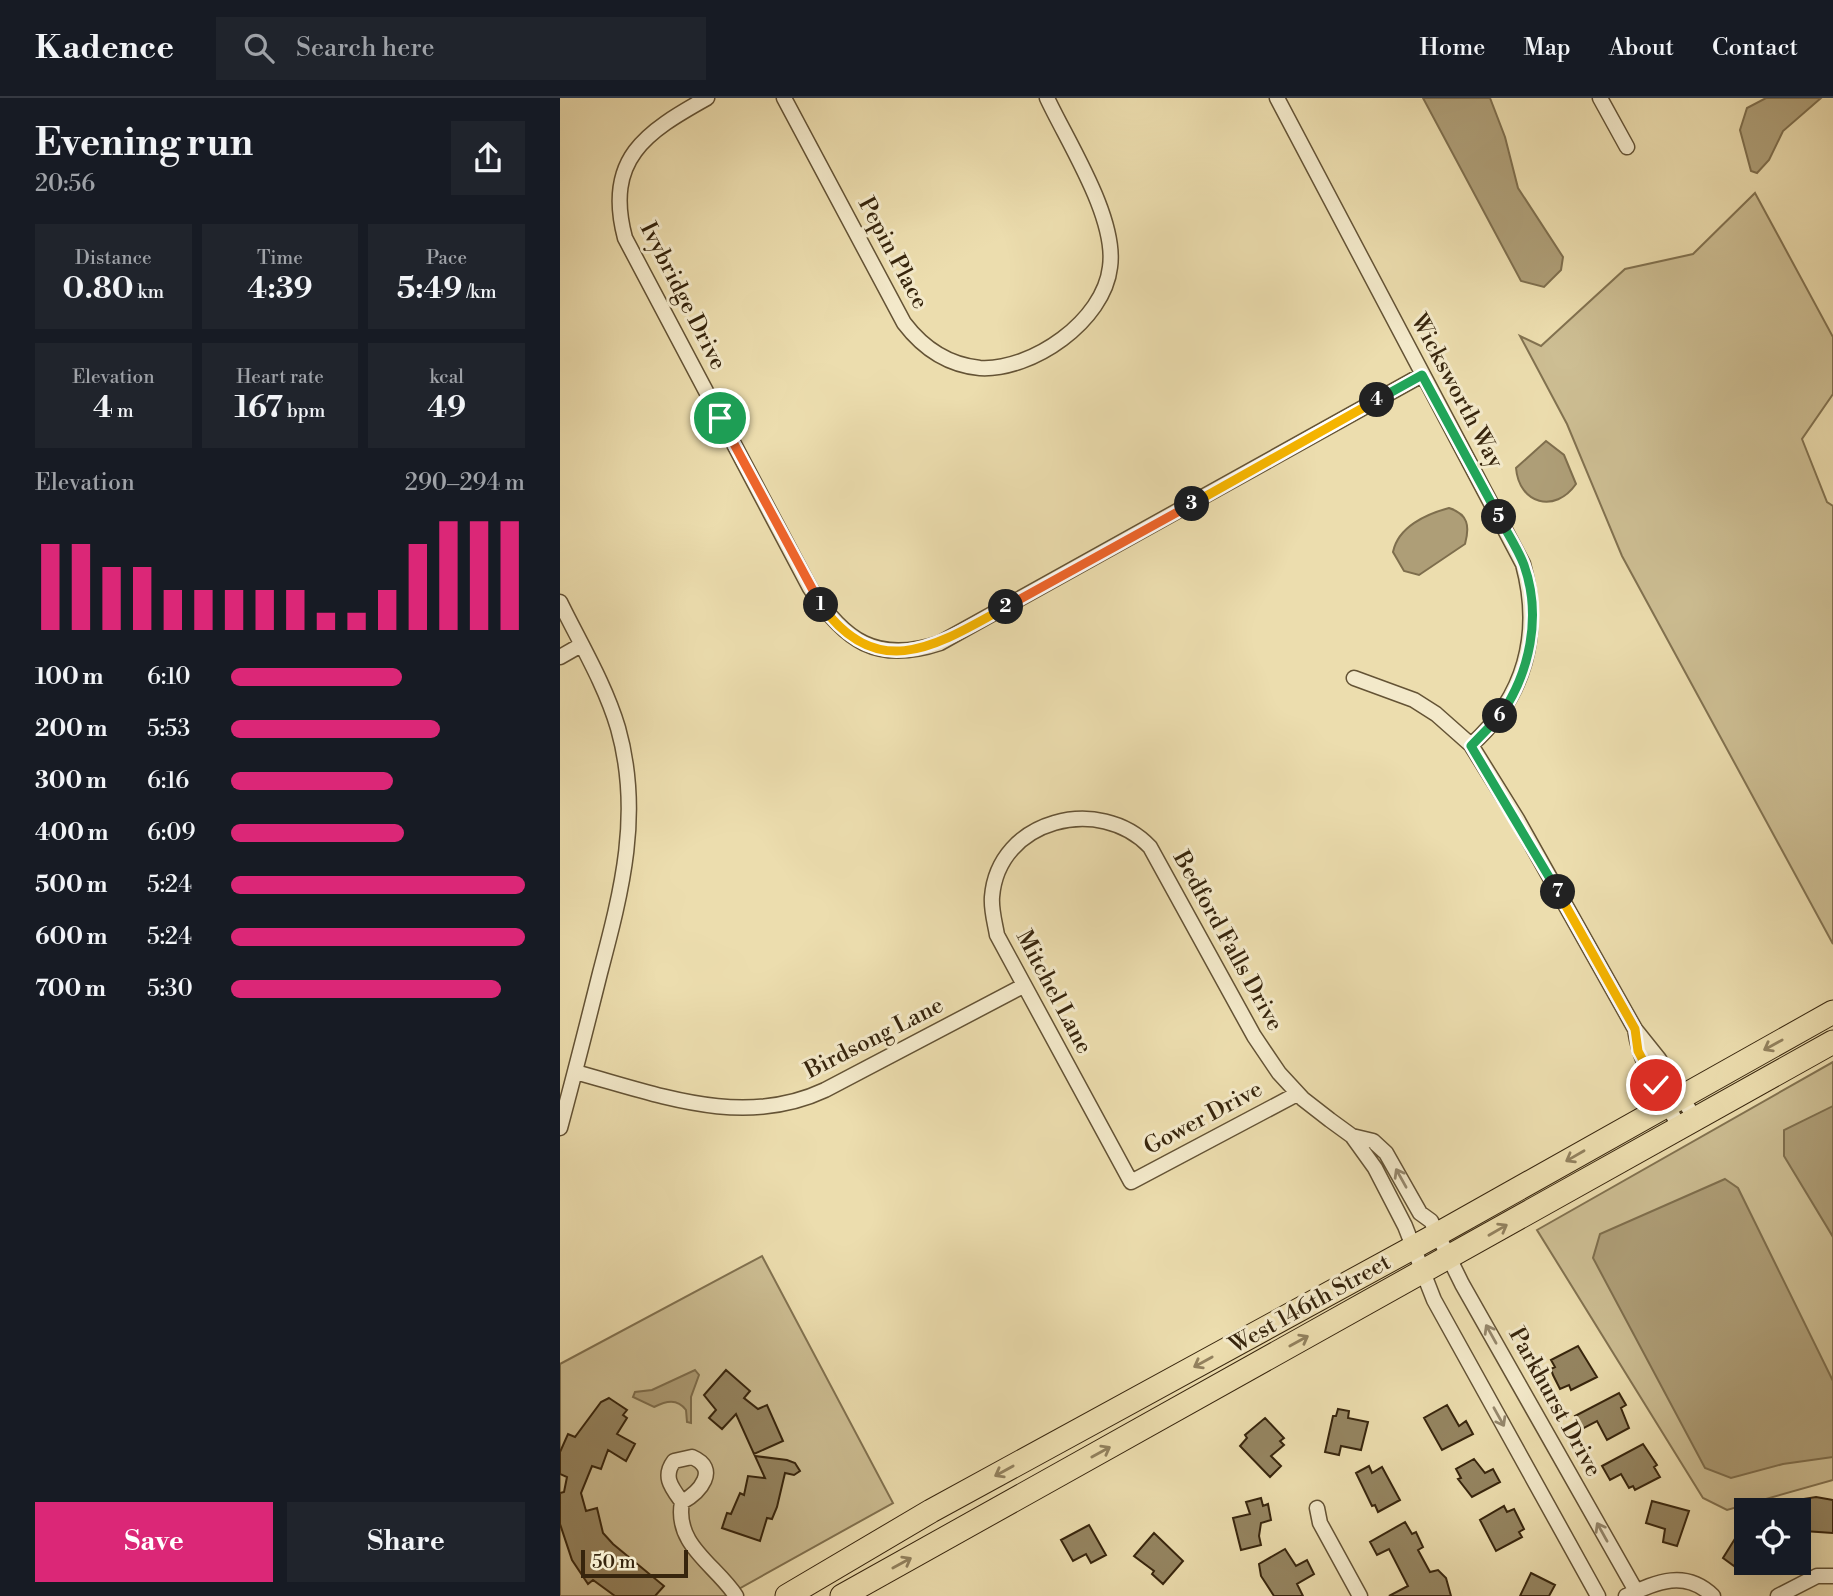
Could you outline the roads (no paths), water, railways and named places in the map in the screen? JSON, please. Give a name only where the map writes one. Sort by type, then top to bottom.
[{"type":"main road","name":"West 146th Street","points":[[787,1596],[931,1511],[1436,1235],[1833,1012]]},
{"type":"main road","name":"West 146th Street","points":[[842,1596],[1833,1042]]},
{"type":"street","name":"Ivybridge Drive","points":[[707,98],[651,131],[629,160],[621,181],[619,200],[625,238],[810,588],[834,623],[871,646],[900,651],[920,650],[940,643],[1422,375]]},
{"type":"street","name":"Pepin Place","points":[[784,98],[904,323],[915,338],[943,358],[979,368],[1006,365],[1048,347],[1088,317],[1102,292],[1111,265],[1103,218],[1047,98]]},
{"type":"street","name":"Wicksworth Way","points":[[1277,98],[1523,564],[1528,583],[1532,629],[1524,670],[1502,713],[1471,746]]},
{"type":"street","points":[[1600,98],[1627,147]]},
{"type":"street","points":[[560,603],[618,728],[630,794],[631,827],[623,885],[560,1128]]},
{"type":"street","points":[[560,657],[581,645]]},
{"type":"street","points":[[1354,678],[1414,700],[1436,714],[1471,746],[1517,819],[1635,1029],[1650,1045],[1687,1123]]},
{"type":"street","name":"Bedford Falls Drive","points":[[1042,826],[1074,818],[1102,820],[1132,830],[1150,847],[1254,1036],[1297,1094],[1352,1136],[1375,1168],[1414,1247]]},
{"type":"street","name":"Mitchel Lane","points":[[1042,826],[1015,848],[1004,862],[992,897],[997,935],[1131,1182]]},
{"type":"street","name":"Birdsong Lane","points":[[575,1072],[705,1105],[766,1108],[810,1098],[1023,986]]},
{"type":"street","name":"Gower Drive","points":[[1131,1182],[1297,1094]]},
{"type":"street","name":"Bedford Falls Drive","points":[[1352,1136],[1373,1141],[1386,1153],[1420,1213],[1431,1221],[1436,1235]]},
{"type":"street","name":"Parkhurst Drive","points":[[1436,1235],[1631,1594],[1660,1581],[1679,1578],[1696,1582],[1713,1596]]},
{"type":"street","points":[[1414,1247],[1434,1300],[1598,1596]]},
{"type":"street","points":[[682,1502],[682,1524],[686,1536],[736,1596]]},
{"type":"street","points":[[1317,1508],[1320,1523],[1360,1596]]},
{"type":"street","points":[[1778,1596],[1817,1576],[1833,1576]]}]
